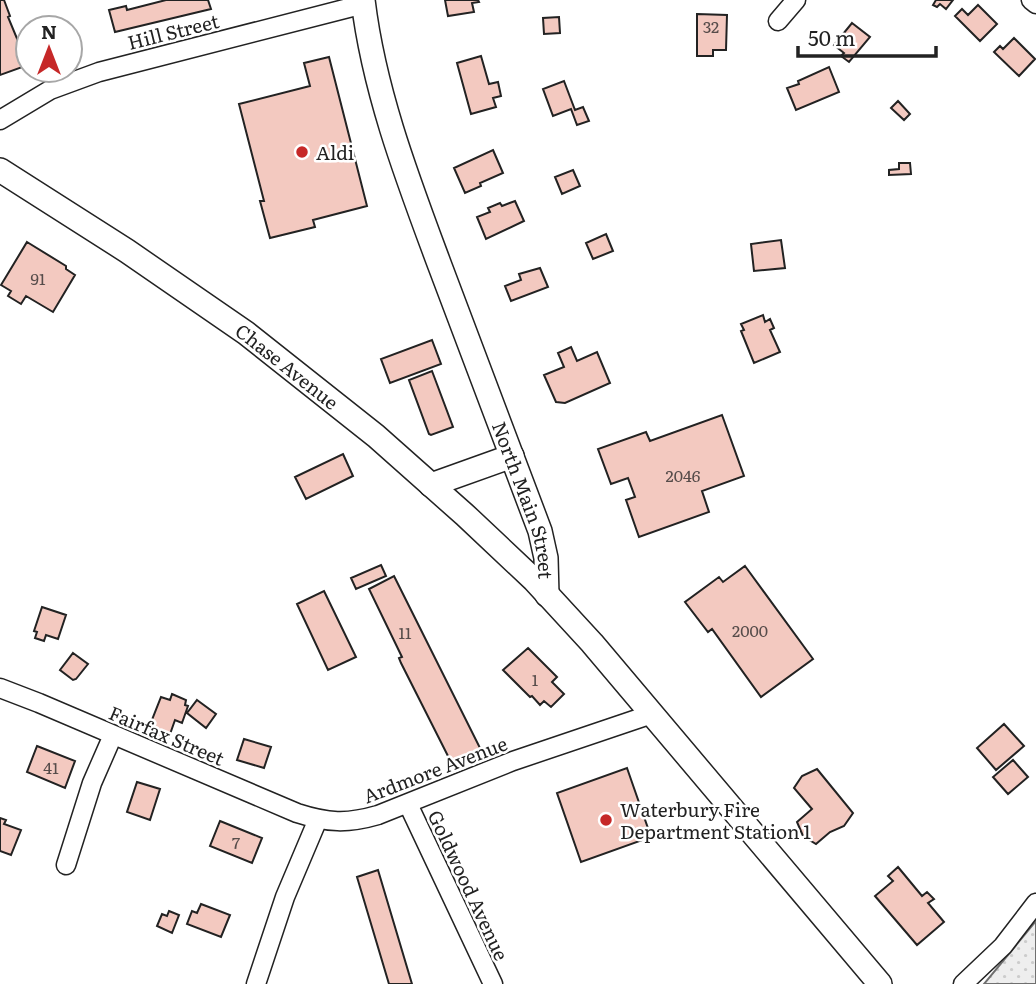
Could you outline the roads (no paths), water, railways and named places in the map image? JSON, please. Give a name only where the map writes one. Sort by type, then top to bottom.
[{"type":"main road","name":"North Main Street","points":[[364,2],[374,64],[397,145],[542,538],[548,595],[652,713],[880,984]]},
{"type":"main road","name":"Chase Avenue","points":[[0,170],[127,251],[246,333],[352,417],[431,485],[548,595]]},
{"type":"main road","points":[[431,485],[512,456]]},
{"type":"street","points":[[778,21],[796,0]]},
{"type":"street","points":[[1031,0],[1036,4]]},
{"type":"street","name":"Hill Street","points":[[0,120],[50,90],[99,72],[364,2]]},
{"type":"street","name":"Fairfax Street","points":[[0,688],[318,819]]},
{"type":"street","name":"Ardmore Avenue","points":[[318,819],[328,822],[352,822],[378,815],[513,761],[652,713]]},
{"type":"street","points":[[66,865],[92,783],[114,735]]},
{"type":"street","name":"Goldwood Avenue","points":[[408,804],[493,984]]},
{"type":"street","points":[[256,984],[285,897],[318,819]]},
{"type":"street","points":[[962,984],[1003,946],[1036,903]]},
{"type":"place","name":"Aldi","points":[[302,152]]},
{"type":"place","name":"Waterbury Fire Department Station 1","points":[[606,820]]}]
